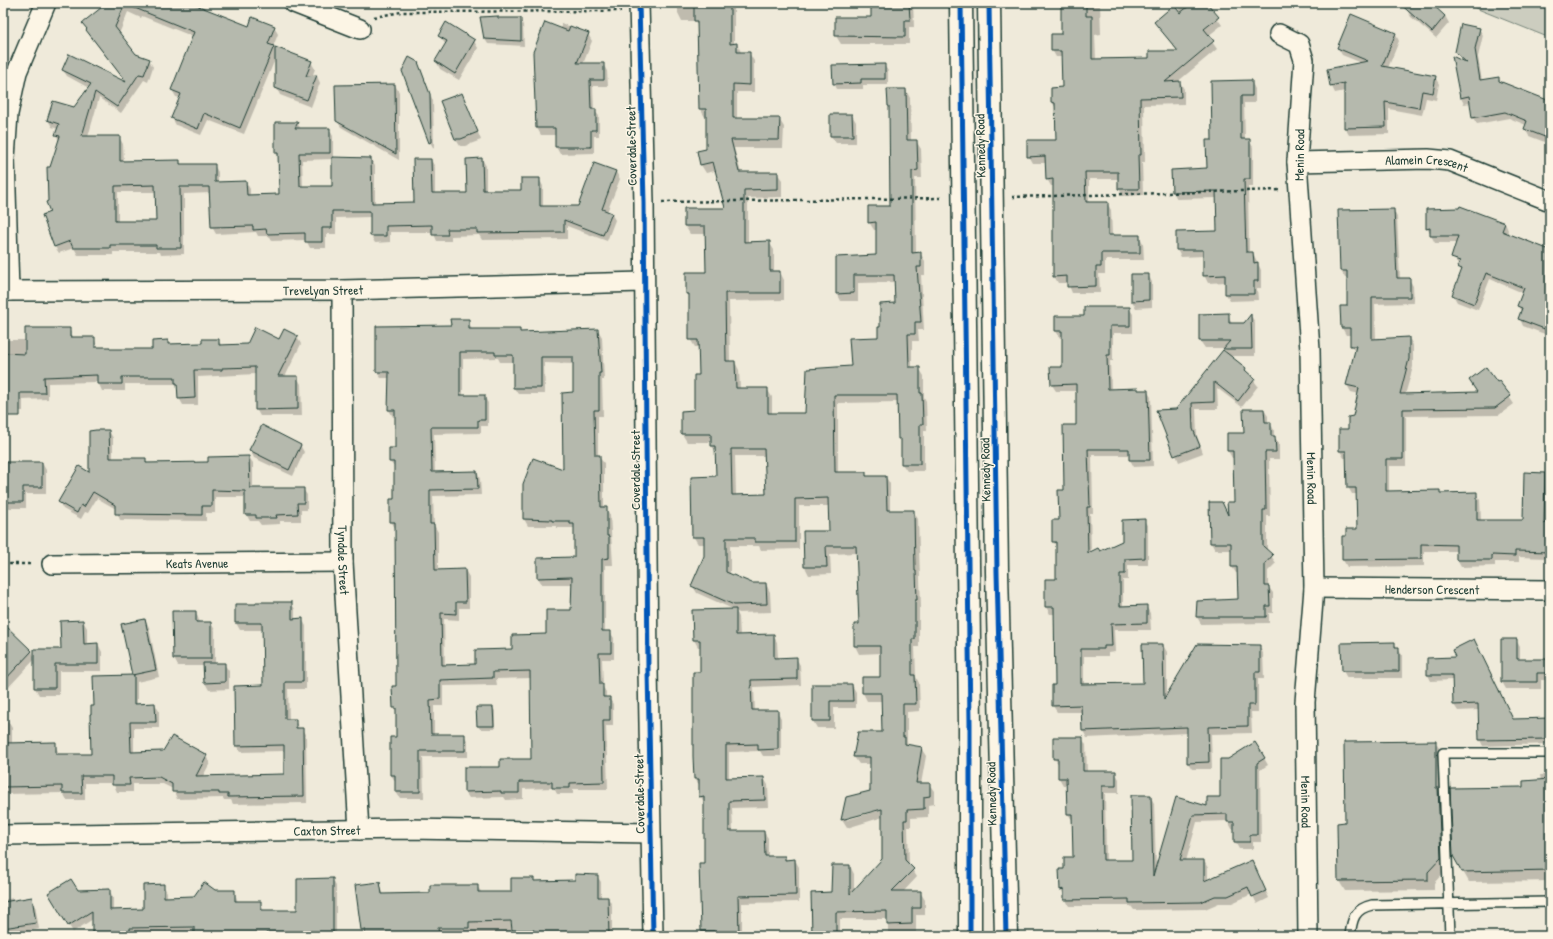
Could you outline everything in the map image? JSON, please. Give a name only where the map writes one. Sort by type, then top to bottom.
[{"type":"main road","name":"Kennedy Road","points":[[961,3],[970,723],[970,936]]},
{"type":"main road","name":"Kennedy Road","points":[[989,3],[997,595],[1006,936]]},
{"type":"main road","name":"Kennedy Road","points":[[966,433],[995,431]]},
{"type":"street","points":[[6,291],[5,158],[8,114],[17,72],[46,3]]},
{"type":"street","points":[[294,3],[360,29]]},
{"type":"street","name":"Coverdale Street","points":[[639,7],[644,203],[643,282],[650,833],[653,936]]},
{"type":"street","name":"Menin Road","points":[[1279,34],[1299,44],[1304,60],[1297,162],[1310,350],[1314,588],[1305,702],[1308,936]]},
{"type":"street","name":"Alamein Crescent","points":[[1297,162],[1428,159],[1450,161],[1550,201]]},
{"type":"street","name":"Trevelyan Street","points":[[6,291],[342,290],[643,282]]},
{"type":"street","name":"Tyndale Street","points":[[342,290],[343,562],[359,830]]},
{"type":"street","name":"Keats Avenue","points":[[52,564],[343,562]]},
{"type":"street","name":"Henderson Crescent","points":[[1314,588],[1550,590]]},
{"type":"street","name":"Caxton Street","points":[[3,835],[408,829],[650,833]]},
{"type":"lane","points":[[1450,936],[1443,753],[1550,753]]},
{"type":"lane","points":[[1350,936],[1356,915],[1362,907],[1372,905],[1449,905],[1550,902]]},
{"type":"path","points":[[360,29],[373,17],[401,12],[639,7]]},
{"type":"path","points":[[3,564],[52,564]]},
{"type":"shaded area","points":[[1463,3],[1550,3],[1550,38]]},
{"type":"building","points":[[107,3],[191,3],[249,26],[252,17],[275,26],[268,44],[274,46],[240,128],[204,113],[198,129],[171,118],[181,94],[171,90],[194,32],[125,4],[115,27],[136,54],[150,59],[144,75],[139,74],[117,107],[95,92],[82,136],[120,136],[120,161],[180,160],[180,164],[215,164],[215,182],[246,181],[247,195],[279,194],[278,153],[275,153],[275,122],[298,122],[295,128],[330,128],[330,153],[299,153],[300,186],[332,186],[332,157],[371,158],[372,203],[414,202],[413,159],[431,159],[432,193],[467,193],[466,159],[482,158],[483,190],[521,190],[521,178],[540,178],[540,206],[578,206],[594,163],[616,171],[602,209],[612,213],[603,235],[564,220],[564,232],[477,233],[477,229],[447,229],[448,235],[432,235],[432,225],[386,226],[386,236],[370,236],[370,211],[332,211],[332,228],[322,228],[322,242],[305,242],[305,233],[267,234],[266,229],[253,230],[253,226],[211,227],[209,187],[180,187],[181,248],[156,248],[156,245],[110,245],[110,248],[73,248],[70,241],[54,247],[42,215],[50,212],[46,202],[48,201],[47,167],[50,167],[60,136],[55,135],[59,124],[47,120],[53,101],[74,107],[91,84],[62,70],[69,54],[126,82],[82,23]],"holes":[[[155,185],[156,221],[115,221],[115,186]]]},
{"type":"building","points":[[694,3],[730,3],[730,44],[737,43],[737,52],[750,52],[750,85],[733,84],[733,118],[780,118],[779,140],[731,140],[739,172],[778,172],[778,189],[744,190],[744,242],[770,241],[770,271],[780,271],[780,293],[725,293],[726,361],[735,361],[736,388],[768,388],[768,413],[805,413],[807,369],[851,366],[849,338],[878,337],[878,327],[880,327],[880,304],[895,303],[894,275],[854,275],[854,293],[836,294],[836,257],[876,255],[876,222],[868,223],[868,206],[890,206],[889,106],[887,89],[906,89],[907,140],[917,140],[918,170],[912,171],[912,253],[921,252],[921,267],[917,267],[921,322],[915,322],[915,334],[908,334],[909,367],[920,367],[920,393],[922,393],[923,424],[920,424],[920,464],[901,464],[901,439],[898,439],[897,395],[834,395],[835,472],[866,472],[866,476],[886,476],[887,510],[914,510],[917,600],[915,600],[915,639],[912,639],[912,675],[915,675],[916,704],[903,704],[903,737],[905,737],[905,744],[922,747],[916,783],[930,783],[930,796],[924,797],[924,809],[907,810],[907,820],[904,820],[905,860],[914,869],[892,891],[921,891],[921,908],[912,908],[912,924],[887,925],[887,911],[836,912],[836,934],[812,935],[811,893],[831,892],[832,865],[850,865],[850,894],[882,859],[882,809],[841,820],[846,797],[870,791],[870,757],[853,757],[858,732],[882,732],[881,693],[862,693],[862,677],[880,677],[880,646],[854,646],[854,624],[859,624],[856,546],[826,546],[827,567],[804,567],[803,531],[829,531],[828,498],[795,499],[795,542],[755,542],[755,538],[726,538],[726,572],[752,583],[766,583],[767,604],[734,605],[691,586],[704,556],[704,537],[692,537],[691,477],[716,476],[715,446],[711,446],[711,434],[681,434],[681,411],[694,410],[694,375],[699,375],[698,340],[689,340],[689,294],[686,294],[686,272],[706,272],[705,226],[684,226],[684,208],[725,208],[713,162],[700,165],[697,151],[706,149],[706,109],[699,109],[697,21],[694,21]],"holes":[[[731,449],[764,449],[766,494],[732,495]]]},
{"type":"building","points":[[871,3],[909,3],[910,20],[905,20],[905,37],[835,36],[835,17],[871,17]]},
{"type":"building","points":[[1061,3],[1086,3],[1086,16],[1092,16],[1092,59],[1149,58],[1149,51],[1178,51],[1154,22],[1174,5],[1180,13],[1193,3],[1207,3],[1219,17],[1204,29],[1214,41],[1165,82],[1180,81],[1181,97],[1140,98],[1141,155],[1138,155],[1139,189],[1118,189],[1118,172],[1085,172],[1086,202],[1108,202],[1108,235],[1140,235],[1140,253],[1101,253],[1101,267],[1096,267],[1096,286],[1067,287],[1067,276],[1053,277],[1053,179],[1046,180],[1045,156],[1027,157],[1027,140],[1056,140],[1055,103],[1051,102],[1051,88],[1062,87],[1061,51],[1051,51],[1051,34],[1061,34]]},
{"type":"building","points":[[1399,3],[1431,3],[1445,16],[1432,32]]},
{"type":"building","points":[[1351,14],[1396,33],[1382,66],[1436,76],[1433,93],[1422,91],[1419,108],[1385,102],[1386,127],[1344,128],[1344,83],[1330,86],[1327,69],[1368,61],[1337,48]]},
{"type":"building","points":[[498,16],[498,18],[521,18],[521,41],[484,39],[480,17]]},
{"type":"building","points":[[446,22],[475,40],[455,74],[435,61],[447,41],[438,36]]},
{"type":"building","points":[[545,22],[568,31],[570,26],[589,33],[577,63],[604,63],[604,80],[590,80],[591,109],[596,109],[596,130],[591,130],[591,147],[555,147],[555,128],[536,128],[533,52]]},
{"type":"building","points":[[1461,24],[1480,28],[1475,49],[1480,80],[1499,77],[1499,81],[1550,101],[1550,139],[1524,129],[1527,121],[1505,112],[1472,118],[1469,96],[1460,98],[1452,56],[1467,63],[1455,52]]},
{"type":"building","points":[[275,47],[312,61],[306,76],[317,75],[307,100],[275,88]]},
{"type":"building","points":[[409,57],[418,62],[430,94],[431,142],[429,143],[402,71]]},
{"type":"building","points":[[885,64],[885,79],[861,79],[861,83],[833,84],[832,65]]},
{"type":"building","points":[[1252,80],[1252,96],[1241,96],[1241,139],[1250,139],[1250,179],[1244,179],[1246,252],[1253,252],[1254,263],[1258,262],[1258,281],[1254,281],[1254,294],[1225,294],[1225,275],[1203,276],[1203,250],[1176,250],[1176,232],[1217,231],[1216,191],[1172,192],[1171,170],[1207,168],[1206,140],[1212,140],[1211,81]]},
{"type":"building","points":[[395,84],[396,154],[336,121],[335,85]]},
{"type":"building","points":[[462,93],[478,132],[461,139],[455,139],[440,101]]},
{"type":"building","points":[[830,114],[852,114],[853,136],[830,136]]},
{"type":"building","points":[[1460,206],[1505,223],[1502,231],[1550,250],[1550,331],[1518,319],[1522,308],[1517,306],[1524,288],[1486,273],[1474,304],[1452,295],[1462,269],[1457,267],[1460,261],[1451,258],[1458,236],[1430,236],[1430,228],[1426,229],[1426,209],[1459,208]]},
{"type":"building","points":[[1394,209],[1397,278],[1410,278],[1410,297],[1372,297],[1372,339],[1409,337],[1409,359],[1400,394],[1477,392],[1469,380],[1486,367],[1497,382],[1499,381],[1511,396],[1495,408],[1403,409],[1403,459],[1386,459],[1386,491],[1440,490],[1440,493],[1477,492],[1477,520],[1523,520],[1524,472],[1545,473],[1544,523],[1550,524],[1550,552],[1515,551],[1515,556],[1492,555],[1492,560],[1456,560],[1456,545],[1421,544],[1421,559],[1342,560],[1342,536],[1346,536],[1346,529],[1357,529],[1356,488],[1347,488],[1346,451],[1339,451],[1339,429],[1348,429],[1348,417],[1353,416],[1359,388],[1346,385],[1356,346],[1350,346],[1350,328],[1341,328],[1340,306],[1347,306],[1347,271],[1340,271],[1338,210]]},
{"type":"building","points":[[1131,274],[1149,274],[1149,300],[1131,301]]},
{"type":"building","points":[[1084,307],[1130,307],[1130,326],[1110,326],[1110,355],[1107,355],[1108,389],[1138,388],[1138,390],[1148,390],[1150,460],[1129,460],[1129,449],[1088,449],[1090,507],[1087,507],[1088,553],[1098,548],[1100,551],[1122,541],[1122,520],[1145,519],[1145,558],[1125,559],[1125,574],[1120,574],[1120,606],[1147,605],[1147,623],[1111,624],[1112,646],[1104,646],[1104,649],[1081,649],[1081,684],[1143,683],[1142,644],[1163,644],[1164,699],[1197,644],[1260,645],[1260,672],[1255,672],[1255,705],[1248,705],[1248,726],[1208,727],[1209,762],[1187,763],[1187,727],[1082,731],[1081,705],[1052,706],[1052,685],[1055,685],[1054,607],[1045,607],[1045,579],[1056,579],[1056,542],[1052,542],[1052,520],[1059,520],[1058,490],[1064,490],[1063,425],[1076,425],[1076,384],[1051,385],[1050,367],[1062,367],[1062,331],[1055,331],[1055,316],[1084,316]]},
{"type":"building","points":[[1229,313],[1229,323],[1244,323],[1251,314],[1252,349],[1223,349],[1230,341],[1199,341],[1199,314]]},
{"type":"building","points":[[450,319],[469,319],[469,329],[520,329],[520,332],[598,329],[601,373],[599,373],[599,410],[594,410],[595,455],[600,455],[601,507],[607,507],[607,536],[609,536],[609,558],[602,559],[602,631],[611,631],[611,653],[599,653],[600,684],[603,684],[603,697],[610,697],[610,720],[603,720],[604,782],[570,783],[570,788],[552,788],[552,782],[519,782],[519,793],[501,793],[501,791],[464,792],[464,767],[500,767],[500,759],[531,759],[530,671],[493,672],[493,678],[440,680],[440,699],[430,700],[431,734],[465,734],[465,751],[420,751],[420,792],[395,792],[395,775],[390,775],[390,737],[396,737],[396,708],[393,708],[392,686],[396,686],[395,522],[390,522],[390,499],[394,499],[394,462],[389,462],[389,448],[395,448],[395,410],[388,410],[389,372],[376,372],[376,326],[451,325]],"holes":[[[460,352],[495,352],[495,355],[513,355],[513,388],[541,388],[541,357],[573,357],[573,392],[562,393],[563,469],[533,458],[523,484],[523,519],[570,521],[570,524],[574,524],[574,557],[537,558],[537,578],[572,577],[571,610],[546,610],[546,634],[512,635],[512,649],[475,650],[475,664],[442,665],[441,613],[456,614],[456,602],[466,602],[465,569],[435,570],[434,524],[430,524],[430,490],[478,489],[477,471],[432,472],[431,427],[478,427],[478,420],[485,420],[485,395],[460,395]]]},
{"type":"building","points":[[255,327],[279,339],[284,329],[298,336],[278,376],[298,376],[298,409],[255,410],[255,367],[222,368],[222,370],[194,370],[195,398],[178,399],[175,377],[122,377],[122,384],[97,384],[97,375],[44,377],[45,393],[20,393],[20,416],[3,416],[3,353],[25,354],[25,328],[70,328],[70,337],[95,337],[95,347],[110,347],[110,349],[152,349],[152,341],[168,340],[168,344],[202,343],[202,339],[219,339],[219,345],[247,344]]},
{"type":"building","points":[[1223,350],[1246,368],[1245,370],[1255,379],[1238,401],[1214,382],[1214,402],[1192,403],[1193,429],[1200,446],[1174,456],[1156,410],[1176,409]]},
{"type":"building","points":[[1243,409],[1264,409],[1265,422],[1271,422],[1271,436],[1275,436],[1276,452],[1265,452],[1266,510],[1263,510],[1263,546],[1273,555],[1265,564],[1265,586],[1269,586],[1270,606],[1266,606],[1266,617],[1196,617],[1197,601],[1238,599],[1237,567],[1231,567],[1231,543],[1210,543],[1209,502],[1222,502],[1228,515],[1227,502],[1234,502],[1233,451],[1227,451],[1227,433],[1244,433]]},
{"type":"building","points":[[262,425],[301,445],[289,470],[249,450]]},
{"type":"building","points":[[109,430],[110,458],[146,458],[146,463],[208,462],[208,457],[249,456],[250,488],[304,488],[304,503],[297,503],[298,514],[276,515],[277,518],[256,518],[256,515],[245,515],[245,491],[212,490],[212,506],[202,506],[202,515],[115,514],[115,505],[93,492],[84,507],[81,505],[77,513],[58,502],[79,466],[89,472],[89,431]]},
{"type":"building","points":[[4,462],[42,462],[42,487],[23,487],[23,502],[4,502]]},
{"type":"building","points":[[256,602],[292,602],[292,619],[303,618],[303,682],[285,682],[285,719],[296,719],[296,728],[303,728],[304,796],[228,797],[228,794],[219,794],[219,792],[172,792],[172,784],[159,777],[129,778],[130,785],[112,785],[112,776],[81,776],[82,793],[62,793],[62,786],[3,787],[3,743],[56,742],[56,754],[91,754],[90,714],[91,706],[94,706],[93,676],[134,675],[134,704],[155,703],[156,722],[130,722],[131,752],[163,751],[172,736],[207,755],[196,776],[284,774],[284,745],[235,746],[234,686],[263,685],[262,623],[235,623],[235,604],[256,604]]},
{"type":"building","points":[[736,609],[736,635],[774,634],[774,658],[797,657],[797,679],[751,680],[752,710],[778,710],[778,749],[758,750],[758,744],[726,745],[726,778],[764,777],[765,800],[729,801],[729,831],[764,831],[765,856],[785,856],[785,860],[795,859],[796,895],[738,896],[739,933],[714,934],[714,931],[701,931],[699,863],[704,863],[704,796],[699,797],[699,779],[694,779],[693,756],[693,672],[700,672],[700,640],[693,640],[692,610]]},
{"type":"building","points":[[172,611],[196,611],[196,622],[211,622],[211,659],[173,659]]},
{"type":"building","points":[[145,619],[156,670],[132,675],[121,624]]},
{"type":"building","points":[[83,620],[84,644],[98,643],[98,664],[55,664],[55,688],[34,688],[34,649],[61,649],[60,621]]},
{"type":"building","points":[[3,623],[32,651],[3,682]]},
{"type":"building","points":[[1474,639],[1513,719],[1550,718],[1550,739],[1479,740],[1478,704],[1453,705],[1452,675],[1427,675],[1427,658],[1455,657],[1452,650]]},
{"type":"building","points":[[1501,639],[1517,639],[1517,659],[1550,659],[1550,673],[1537,673],[1537,682],[1501,682]]},
{"type":"building","points":[[1395,642],[1395,647],[1399,647],[1399,671],[1342,671],[1341,643]]},
{"type":"building","points":[[203,663],[225,663],[225,682],[204,683]]},
{"type":"building","points":[[812,684],[852,684],[853,701],[830,701],[830,721],[812,721]]},
{"type":"building","points":[[476,707],[493,707],[494,726],[477,726]]},
{"type":"building","points":[[1053,737],[1083,737],[1083,771],[1116,771],[1116,786],[1102,786],[1103,860],[1132,860],[1131,795],[1151,795],[1153,876],[1176,797],[1207,806],[1207,797],[1220,797],[1220,759],[1228,759],[1255,742],[1265,758],[1257,763],[1257,835],[1250,835],[1250,842],[1234,842],[1234,822],[1227,822],[1227,814],[1193,815],[1180,860],[1204,860],[1204,881],[1252,860],[1266,891],[1252,897],[1248,887],[1228,896],[1215,896],[1201,902],[1129,903],[1129,899],[1064,900],[1064,889],[1060,890],[1059,869],[1064,869],[1064,857],[1073,857],[1072,814],[1067,814],[1066,778],[1058,778],[1058,759],[1053,759]]},
{"type":"building","points":[[1436,741],[1436,788],[1438,788],[1441,858],[1428,872],[1428,880],[1338,881],[1337,823],[1345,822],[1344,742]]},
{"type":"building","points":[[1550,779],[1550,870],[1462,872],[1453,856],[1450,788],[1523,787],[1523,781]]},
{"type":"building","points":[[575,874],[598,875],[598,897],[608,897],[609,936],[534,936],[534,930],[512,930],[511,921],[469,922],[469,928],[438,928],[439,936],[365,936],[365,929],[361,930],[355,885],[380,882],[382,894],[430,893],[430,885],[478,885],[478,892],[511,892],[511,878],[534,878],[534,881],[575,880]]},
{"type":"building","points":[[333,878],[333,936],[301,936],[301,933],[266,933],[266,936],[194,936],[194,927],[130,928],[130,933],[92,933],[92,911],[68,926],[48,893],[71,879],[78,890],[110,889],[110,910],[143,909],[143,885],[164,884],[164,897],[194,896],[204,882],[215,890],[235,890],[235,901],[261,901],[261,910],[297,910],[297,879]]},
{"type":"building","points":[[32,897],[36,923],[3,928],[3,902]]},
{"type":"cycle path","points":[[639,3],[644,203],[648,670],[653,936]]},
{"type":"cycle path","points":[[961,3],[970,723],[970,936]]},
{"type":"cycle path","points":[[989,3],[997,572],[1006,936]]}]
